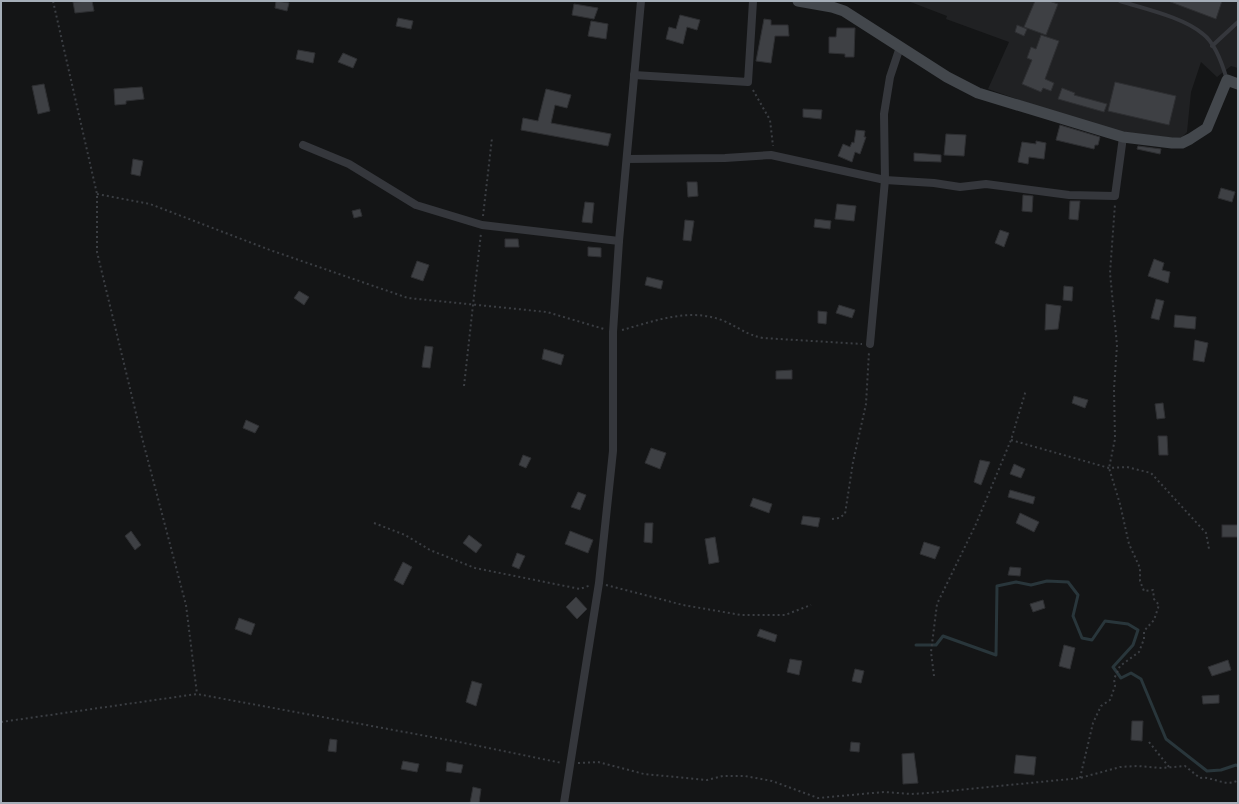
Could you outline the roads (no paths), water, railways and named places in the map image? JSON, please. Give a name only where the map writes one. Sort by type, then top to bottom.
[{"type":"street","points":[[564,803],[599,583],[613,451],[613,332],[619,242],[641,1]]},
{"type":"street","points":[[634,75],[748,82],[753,1]]},
{"type":"street","points":[[798,1],[832,7],[844,12],[947,77],[987,97],[1123,137],[1182,143],[1207,128],[1233,82]]},
{"type":"street","points":[[870,344],[885,180],[884,114],[890,78],[900,47]]},
{"type":"street","points":[[627,159],[725,158],[771,155],[885,180],[934,182],[960,187],[986,184],[1069,195],[1116,196],[1123,137]]},
{"type":"street","points":[[303,145],[349,164],[416,205],[482,225],[619,242]]},
{"type":"lane","points":[[1120,1],[1189,25],[1204,34],[1233,82]]},
{"type":"lane","points":[[1212,46],[1238,22]]},
{"type":"waterway","points":[[916,645],[936,645],[943,636],[996,655],[997,586],[1016,582],[1031,585],[1047,581],[1068,582],[1078,595],[1073,616],[1082,638],[1092,640],[1105,621],[1128,624],[1138,630],[1133,645],[1113,667],[1121,678],[1131,673],[1141,679],[1166,739],[1207,771],[1221,770],[1236,765],[1238,766]]}]
